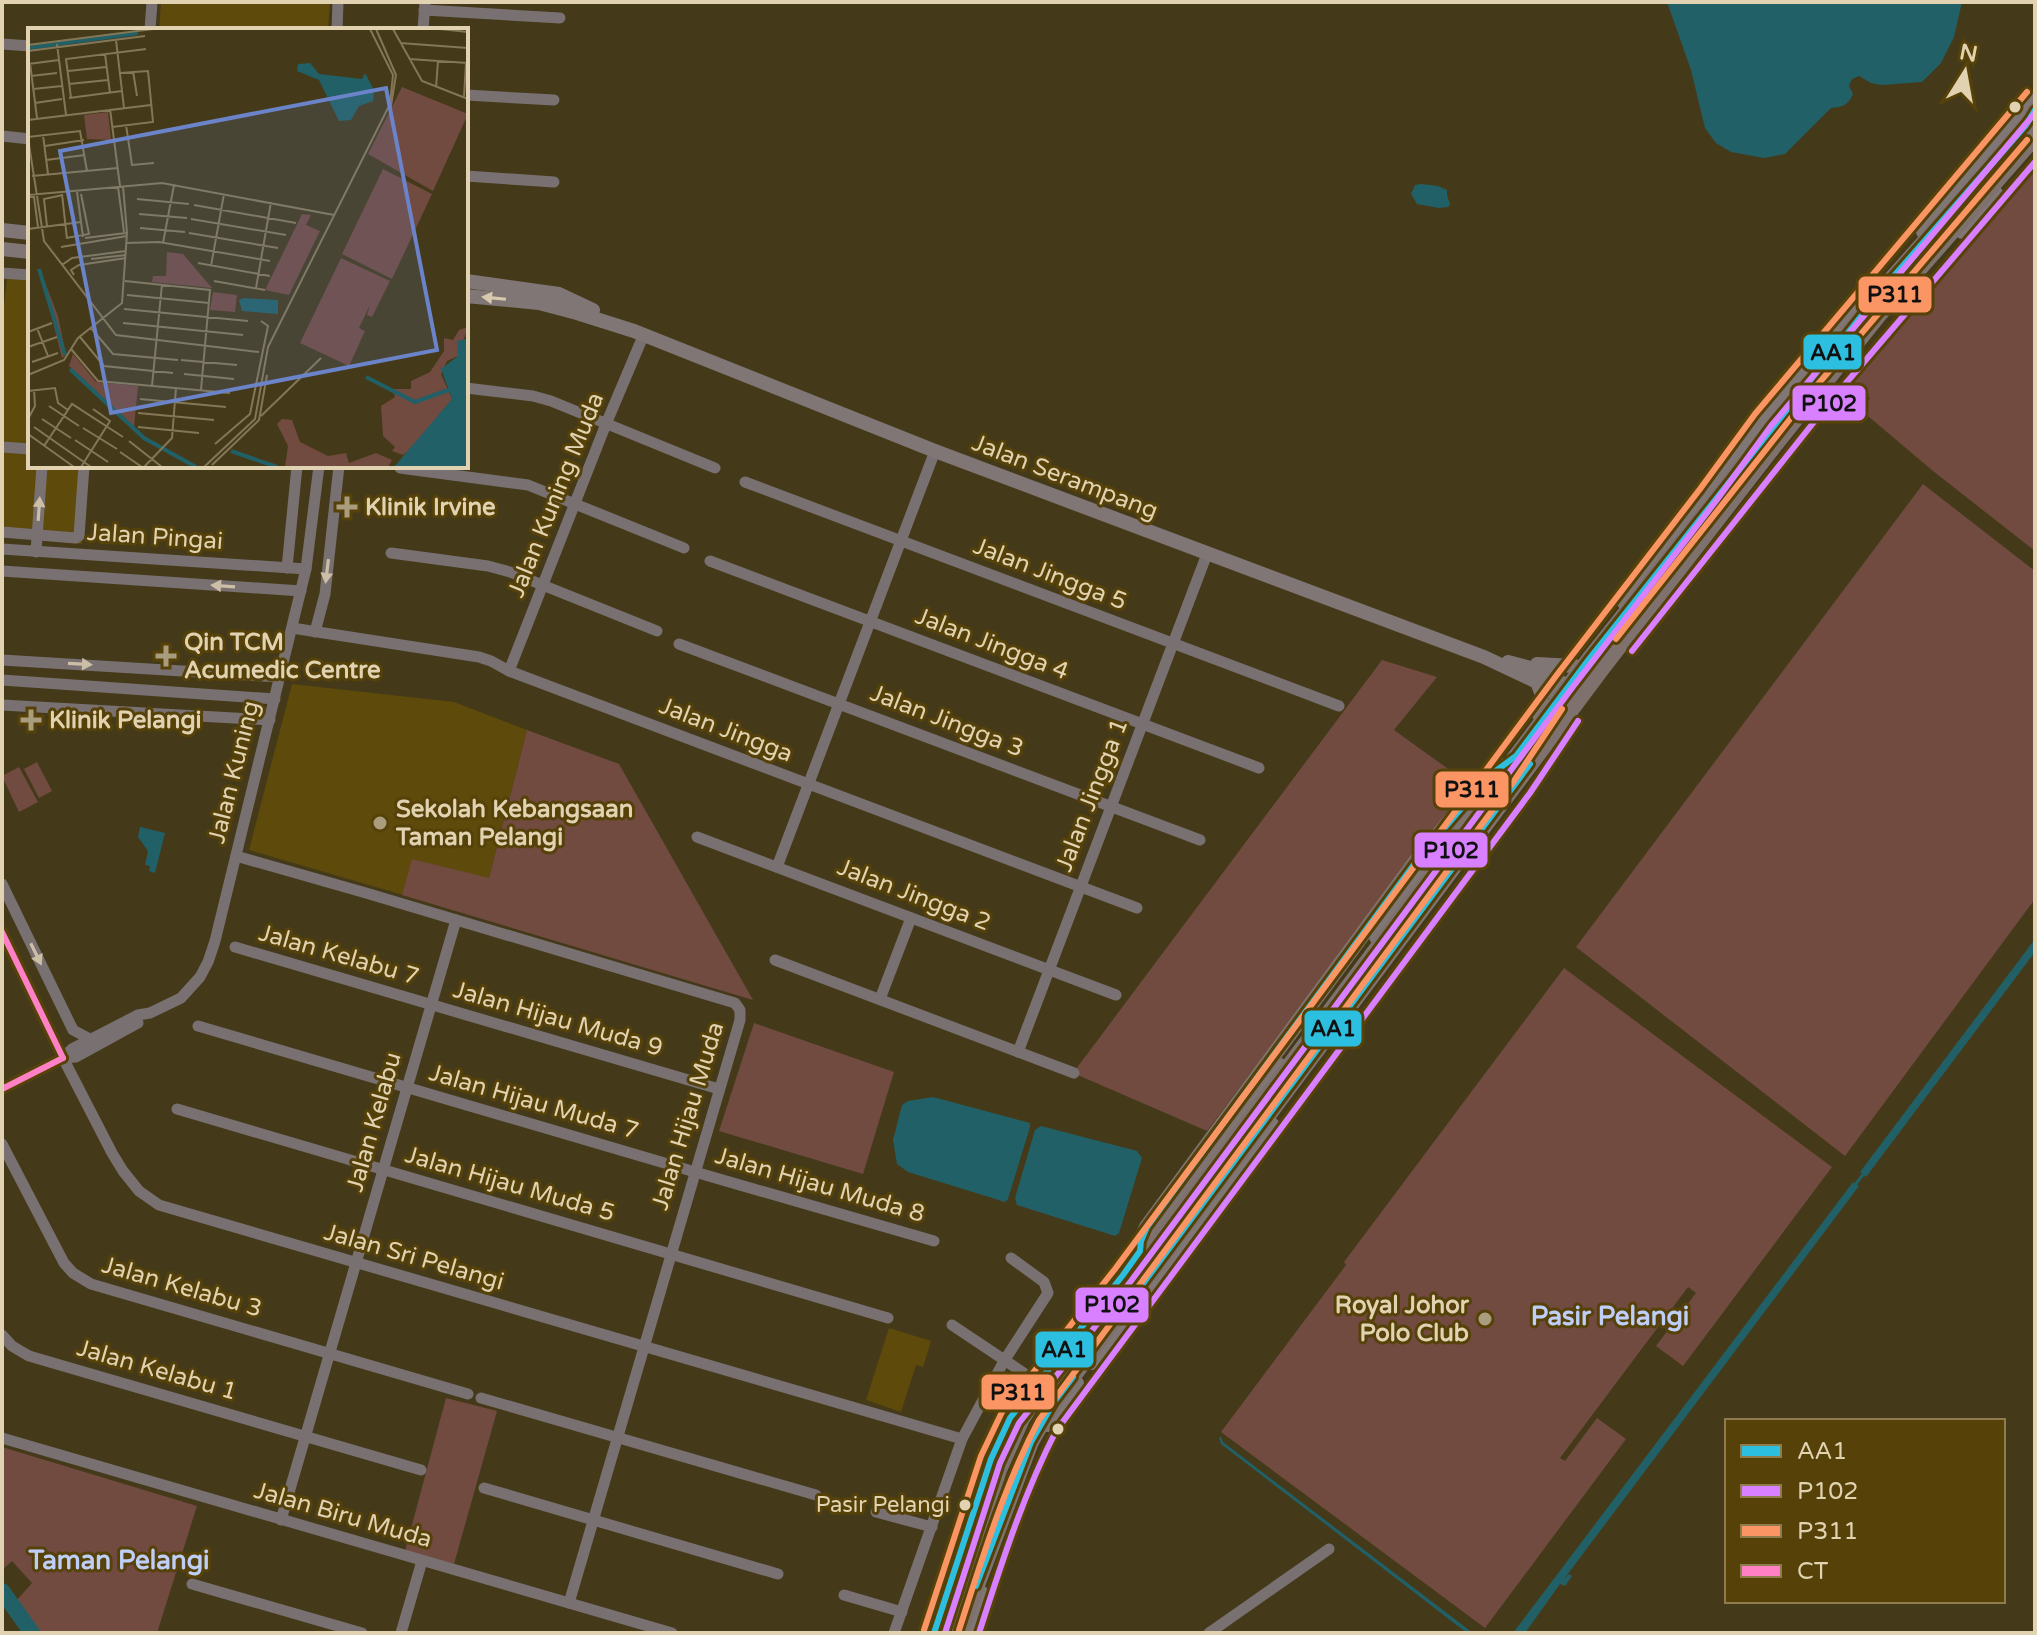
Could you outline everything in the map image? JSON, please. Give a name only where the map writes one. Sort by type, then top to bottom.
[{"type":"highway","points":[[945,1633],[999,1470],[1022,1419],[1419,892],[1516,756],[1608,635],[1885,286],[2026,125],[2035,110]]},
{"type":"highway","points":[[959,1633],[1031,1442],[1054,1402],[1692,552],[1878,316],[2035,137]]},
{"type":"highway","points":[[1140,1251],[1147,1227],[1418,859],[1489,776],[1516,756]]},
{"type":"main road","points":[[934,1633],[995,1449],[1010,1418],[1123,1275],[1575,666],[1763,420],[2035,98]]},
{"type":"main road","points":[[969,1633],[1029,1461],[1047,1426],[1522,787],[1580,701],[1837,377],[2035,147]]},
{"type":"main road","points":[[2,230],[28,233]]},
{"type":"main road","points":[[2,249],[28,252]]},
{"type":"main road","name":"Jalan Serampang","points":[[468,281],[559,294],[639,332],[935,451],[1484,657],[1537,682],[1560,687]]},
{"type":"main road","name":"Jalan Serampang","points":[[468,296],[539,303],[639,332]]},
{"type":"main road","name":"Jalan Serampang","points":[[1484,657],[1538,670],[1580,701]]},
{"type":"main road","points":[[1517,664],[1575,666]]},
{"type":"main road","points":[[1537,682],[1542,695],[1539,715]]},
{"type":"street","points":[[150,28],[152,2]]},
{"type":"street","points":[[337,28],[338,2]]},
{"type":"street","points":[[423,28],[424,6],[560,18]]},
{"type":"street","points":[[2,44],[28,46]]},
{"type":"street","points":[[468,95],[554,100]]},
{"type":"street","points":[[2,136],[28,139]]},
{"type":"street","points":[[468,176],[554,182]]},
{"type":"street","points":[[2,273],[28,275]]},
{"type":"street","name":"Jalan Kuning Muda","points":[[509,671],[639,332]]},
{"type":"street","points":[[468,388],[551,401],[715,468]]},
{"type":"street","points":[[2,447],[28,449]]},
{"type":"street","points":[[777,867],[935,451]]},
{"type":"street","points":[[25,572],[37,535],[42,468]]},
{"type":"street","points":[[2,532],[79,536],[84,468]]},
{"type":"street","points":[[287,568],[297,468]]},
{"type":"street","name":"Jalan Kuning","points":[[2,1089],[63,1058],[90,1039],[181,998],[200,977],[208,962],[306,569],[319,468]]},
{"type":"street","points":[[315,632],[325,594],[339,468]]},
{"type":"street","points":[[400,468],[528,485],[684,548]]},
{"type":"street","name":"Jalan Jingga 5","points":[[745,482],[1339,706]]},
{"type":"street","points":[[314,519],[334,521]]},
{"type":"street","name":"Jalan Pingai","points":[[2,549],[306,569]]},
{"type":"street","points":[[391,553],[488,566],[510,572],[657,631]]},
{"type":"street","name":"Jalan Jingga 1","points":[[1018,1052],[1207,554]]},
{"type":"street","points":[[153,582],[154,559]]},
{"type":"street","name":"Jalan Jingga 4","points":[[710,561],[1259,768]]},
{"type":"street","points":[[2,571],[301,591]]},
{"type":"street","name":"Jalan Jingga","points":[[292,628],[479,657],[1137,908]]},
{"type":"street","name":"Jalan Jingga 3","points":[[679,644],[1200,840]]},
{"type":"street","points":[[2,660],[280,677]]},
{"type":"street","points":[[145,690],[147,668]]},
{"type":"street","points":[[2,680],[275,699]]},
{"type":"street","points":[[121,711],[123,689]]},
{"type":"street","points":[[2,705],[270,720]]},
{"type":"street","name":"Jalan Jingga 2","points":[[697,837],[1116,995]]},
{"type":"street","name":"Jalan Hijau Muda","points":[[236,856],[735,1003],[740,1010],[740,1020],[569,1603]]},
{"type":"street","points":[[2,884],[7,904],[73,1030],[90,1039]]},
{"type":"street","points":[[880,999],[911,918]]},
{"type":"street","name":"Jalan Kelabu","points":[[281,1520],[456,920]]},
{"type":"street","name":"Jalan Sri Pelangi","points":[[2,932],[63,1058],[123,1171],[139,1191],[159,1205],[962,1439]]},
{"type":"street","name":"Jalan Kelabu 7","points":[[235,947],[431,1005]]},
{"type":"street","points":[[775,960],[1074,1073]]},
{"type":"street","name":"Jalan Hijau Muda 9","points":[[431,1005],[719,1089]]},
{"type":"street","name":"Jalan Kuning","points":[[63,1058],[76,1057],[142,1021],[150,1013]]},
{"type":"street","name":"Jalan Hijau Muda 7","points":[[198,1026],[695,1172]]},
{"type":"street","name":"Jalan Hijau Muda 5","points":[[177,1109],[888,1318]]},
{"type":"street","name":"Jalan Kelabu 3","points":[[2,1144],[64,1263],[91,1284],[468,1394]]},
{"type":"street","name":"Jalan Hijau Muda 8","points":[[695,1172],[934,1241]]},
{"type":"street","points":[[894,1633],[962,1439],[1004,1361],[1048,1293],[1044,1282],[1011,1258]]},
{"type":"street","points":[[952,1325],[1065,1401]]},
{"type":"street","name":"Jalan Kelabu 1","points":[[2,1335],[12,1346],[29,1356],[421,1470]]},
{"type":"street","points":[[481,1398],[816,1495]]},
{"type":"street","name":"Jalan Biru Muda","points":[[2,1438],[672,1633]]},
{"type":"street","points":[[484,1488],[778,1574]]},
{"type":"street","points":[[876,1512],[932,1527]]},
{"type":"street","points":[[1209,1633],[1329,1549]]},
{"type":"street","points":[[401,1633],[422,1561]]},
{"type":"street","points":[[192,1584],[362,1633]]},
{"type":"street","points":[[844,1595],[902,1612]]},
{"type":"shaded area","points":[[161,2],[330,2],[328,28],[159,28]]},
{"type":"shaded area","points":[[2035,167],[2035,551],[1862,411],[1870,398],[1848,379]]},
{"type":"shaded area","points":[[8,270],[28,272],[28,468],[89,468],[82,544],[2,537],[4,306]]},
{"type":"shaded area","points":[[1923,484],[2035,571],[2035,899],[1845,1156],[1576,947]]},
{"type":"shaded area","points":[[1382,660],[1437,677],[1394,730],[1472,786],[1375,906],[1207,1131],[1073,1073]]},
{"type":"shaded area","name":"Sekolah Kebangsaan Taman Pelangi","points":[[292,684],[454,702],[527,730],[479,917],[249,850]]},
{"type":"shaded area","points":[[527,730],[619,764],[753,1000],[402,895],[412,859],[489,878]]},
{"type":"shaded area","points":[[37,762],[52,791],[39,798],[24,769]]},
{"type":"shaded area","points":[[19,767],[38,802],[19,812],[2,776]]},
{"type":"shaded area","name":"Royal Johor Polo Club","points":[[1564,968],[1832,1167],[1683,1366],[1656,1346],[1696,1293],[1688,1287],[1560,1458],[1565,1461],[1597,1418],[1626,1439],[1485,1628],[1221,1432]]},
{"type":"shaded area","points":[[754,1023],[894,1072],[863,1174],[719,1131]]},
{"type":"shaded area","points":[[889,1328],[931,1341],[923,1367],[916,1365],[901,1412],[866,1400]]},
{"type":"shaded area","points":[[446,1398],[497,1411],[454,1564],[405,1551]]},
{"type":"shaded area","points":[[2,1447],[197,1506],[157,1633],[39,1633],[16,1601],[32,1583],[12,1561],[2,1570]]},
{"type":"water","points":[[1667,2],[1962,2],[1954,37],[1941,63],[1922,82],[1882,85],[1859,76],[1852,79],[1849,86],[1853,94],[1847,103],[1831,108],[1785,154],[1764,158],[1731,152],[1716,143],[1705,128],[1691,70]]},
{"type":"water","points":[[1415,185],[1447,190],[1448,207],[1417,204],[1411,194]]},
{"type":"water","points":[[140,827],[165,833],[155,873],[145,865],[148,851],[138,837]]},
{"type":"water","points":[[2035,939],[2035,952],[1866,1177],[1860,1172]]},
{"type":"water","points":[[933,1097],[1030,1123],[1005,1202],[908,1172],[897,1164],[893,1140],[902,1105]]},
{"type":"water","points":[[1041,1126],[1137,1151],[1142,1158],[1119,1233],[1115,1236],[1017,1205],[1015,1198],[1035,1130]]},
{"type":"water","points":[[1853,1182],[1859,1186],[1564,1579],[1569,1574],[1572,1576],[1565,1586],[1560,1584],[1525,1633],[1513,1633]]},
{"type":"water","points":[[1219,1437],[1473,1633],[1467,1633],[1221,1444]]},
{"type":"waterway","points":[[1855,1185],[1865,1172]]},
{"type":"waterway","points":[[2,1591],[32,1633]]},
{"type":"transit line","name":"P311","points":[[924,1630],[981,1456],[1002,1412],[1115,1269],[1755,414],[2027,92]]},
{"type":"transit line","name":"AA1","points":[[934,1633],[991,1459],[1010,1418],[1123,1275],[1140,1251],[1147,1227],[1418,859],[1489,776],[1516,756],[1589,659],[1885,286],[2026,125],[2035,110]]},
{"type":"transit line","name":"P102","points":[[945,1633],[1000,1463],[1019,1423],[1131,1281],[1771,426],[2035,113]]},
{"type":"transit line","name":"P311","points":[[1616,639],[1813,390],[2027,140]]},
{"type":"transit line","name":"P102","points":[[1632,651],[1829,403],[2035,162]]},
{"type":"transit line","name":"P311","points":[[959,1630],[1004,1497],[1039,1420],[1514,781],[1562,709]]},
{"type":"transit line","name":"P102","points":[[979,1633],[1023,1505],[1056,1431],[1530,793],[1578,721]]},
{"type":"transit line","name":"AA1","points":[[1136,1293],[1530,764]]},
{"type":"transit line","name":"CT","points":[[2,932],[63,1058]]},
{"type":"transit line","name":"CT","points":[[2,1089],[63,1058]]},
{"type":"transit line","name":"AA1","points":[[976,1586],[1031,1442],[1073,1377]]},
{"type":"place","name":"Klinik Irvine","points":[[347,507]]},
{"type":"place","name":"Qin TCM Acumedic Centre","points":[[166,656]]},
{"type":"place","name":"Klinik Pelangi","points":[[31,720]]},
{"type":"place","name":"Sekolah Kebangsaan Taman Pelangi","points":[[380,823]]},
{"type":"place","name":"Royal Johor Polo Club","points":[[1485,1319]]},
{"type":"place","name":"Pasir Pelangi","points":[[965,1505]]},
{"type":"district","name":"Pasir Pelangi","points":[[1610,1316]]},
{"type":"district","name":"Taman Pelangi","points":[[119,1560]]}]
